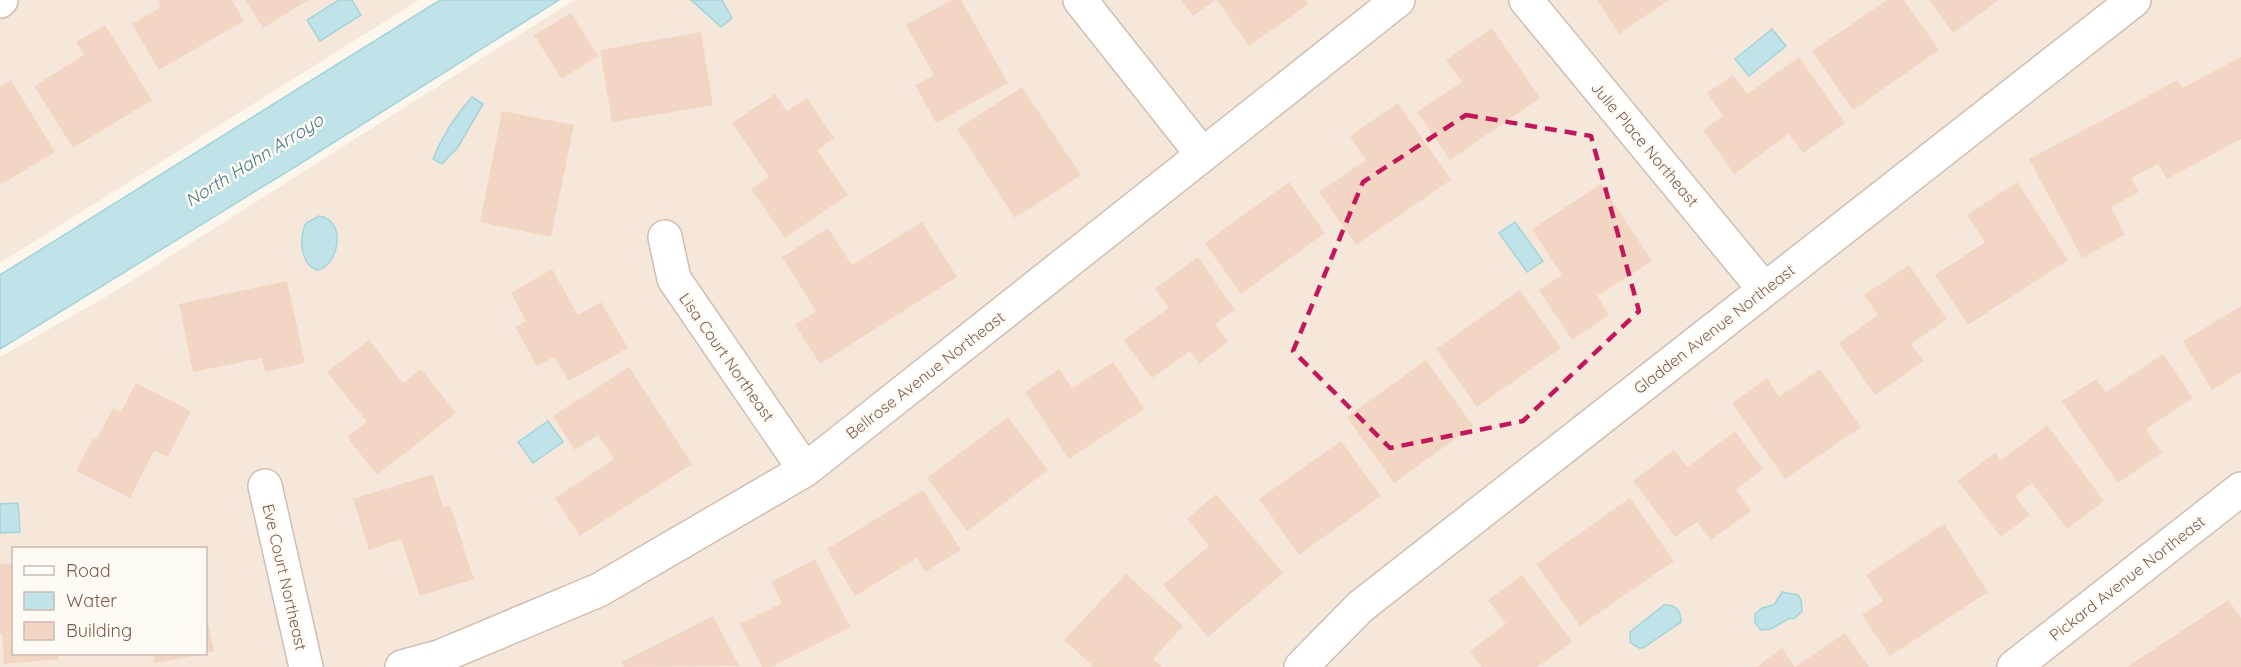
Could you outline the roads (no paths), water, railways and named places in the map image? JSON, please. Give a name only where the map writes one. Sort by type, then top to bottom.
[{"type":"street","points":[[1080,0],[1202,154]]},
{"type":"street","name":"Bellrose Avenue Northeast","points":[[402,667],[439,657],[599,590],[805,470],[1398,0]]},
{"type":"street","name":"Julie Place Northeast","points":[[1526,0],[1764,289]]},
{"type":"street","name":"Gladden Avenue Northeast","points":[[1301,667],[1360,607],[2134,0]]},
{"type":"street","name":"Lisa Court Northeast","points":[[665,237],[674,279],[805,470]]},
{"type":"street","name":"Eve Court Northeast","points":[[265,486],[306,667]]},
{"type":"street","name":"Pickard Avenue Northeast","points":[[2014,667],[2241,489]]},
{"type":"water","points":[[339,0],[352,0],[361,15],[320,41],[307,20]]},
{"type":"water","name":"North Hahn Arroyo","points":[[440,0],[559,0],[0,349],[0,275]]},
{"type":"water","points":[[691,0],[722,0],[732,18],[721,27]]},
{"type":"water","points":[[1772,29],[1786,46],[1749,76],[1735,59]]},
{"type":"water","points":[[472,97],[483,104],[458,147],[442,164],[433,159],[437,150],[450,126]]},
{"type":"water","points":[[319,216],[334,226],[337,244],[330,261],[317,270],[311,267],[304,256],[302,235],[306,223]]},
{"type":"water","points":[[1515,222],[1543,261],[1527,272],[1499,233]]},
{"type":"water","points":[[548,421],[563,442],[533,463],[518,442]]},
{"type":"water","points":[[18,503],[20,532],[0,533],[0,504]]},
{"type":"water","points":[[1782,592],[1798,595],[1802,611],[1794,619],[1790,618],[1771,629],[1761,630],[1755,623],[1755,614],[1762,608],[1774,605]]},
{"type":"water","points":[[1664,605],[1677,609],[1681,622],[1643,648],[1630,642],[1630,632]]}]
